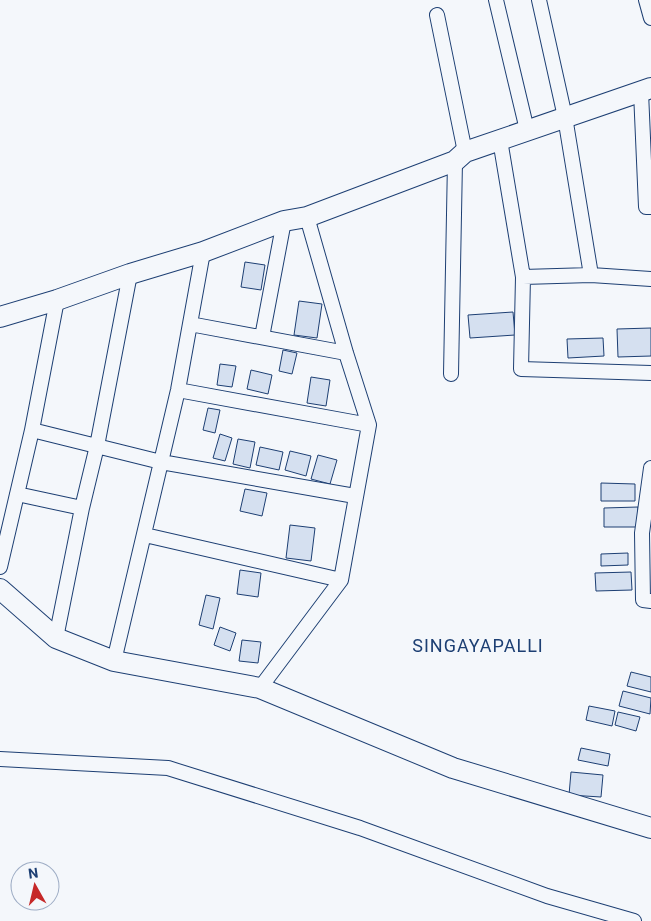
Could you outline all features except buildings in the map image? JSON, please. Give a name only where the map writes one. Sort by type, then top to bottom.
[{"type":"street","points":[[496,0],[527,130]]},
{"type":"street","points":[[539,0],[565,117],[591,275]]},
{"type":"street","points":[[646,0],[651,18]]},
{"type":"street","points":[[437,15],[460,157],[451,374]]},
{"type":"street","points":[[0,317],[203,252],[284,221],[307,217],[500,140],[646,90],[646,207],[651,207]]},
{"type":"street","points":[[500,140],[524,278],[521,369],[651,373]]},
{"type":"street","points":[[260,688],[341,580],[369,425],[307,217]]},
{"type":"street","points":[[262,337],[284,221]]},
{"type":"street","points":[[114,661],[178,390],[203,252]]},
{"type":"street","points":[[56,638],[82,508],[97,446],[130,274]]},
{"type":"street","points":[[524,278],[591,275],[651,279]]},
{"type":"street","points":[[0,567],[32,430],[57,300]]},
{"type":"street","points":[[190,324],[346,353]]},
{"type":"street","points":[[178,390],[369,425]]},
{"type":"street","points":[[32,430],[161,462],[355,496]]},
{"type":"street","points":[[651,468],[642,533],[643,600],[651,601]]},
{"type":"street","points":[[17,494],[82,508]]},
{"type":"street","points":[[145,535],[341,580]]},
{"type":"street","points":[[0,590],[56,638],[114,661],[260,688],[453,768],[651,828]]},
{"type":"street","points":[[0,759],[168,768],[360,828],[547,896],[634,921]]},
{"type":"district","name":"SINGAYAPALLI","points":[[478,646]]}]
